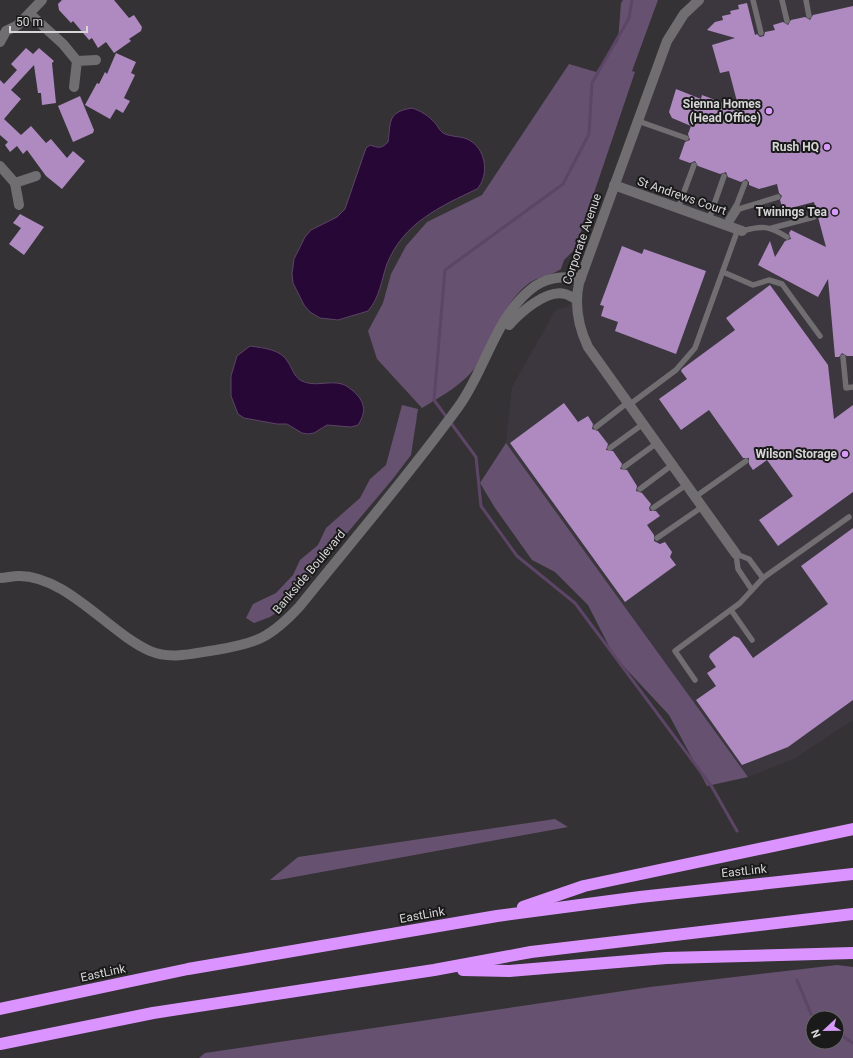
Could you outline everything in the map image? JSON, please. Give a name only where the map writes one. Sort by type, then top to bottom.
[{"type":"highway","points":[[497,916],[584,886],[853,829]]},
{"type":"highway","name":"EastLink","points":[[0,1009],[188,969],[497,916],[640,897],[853,874]]},
{"type":"highway","points":[[0,1044],[153,1013],[434,970],[532,952],[853,914]]},
{"type":"highway","points":[[434,970],[509,971],[666,958],[853,953]]},
{"type":"street","points":[[0,42],[3,28],[17,26],[42,0]]},
{"type":"street","name":"Corporate Avenue","points":[[699,0],[680,19],[667,41],[581,278],[576,299],[578,320],[586,342],[628,404],[736,554]]},
{"type":"street","points":[[30,14],[64,44],[77,61],[74,87]]},
{"type":"street","points":[[77,61],[96,60]]},
{"type":"street","points":[[0,166],[15,182],[19,205]]},
{"type":"street","points":[[15,182],[36,176]]},
{"type":"street","name":"St Andrews Court","points":[[614,186],[740,230]]},
{"type":"street","name":"Bankside Boulevard","points":[[0,578],[18,576],[38,578],[62,590],[151,652],[176,657],[240,646],[266,637],[284,623],[300,607],[431,443],[460,404],[508,317],[529,290],[544,281],[555,278],[581,278]]},
{"type":"street","name":"Bankside Boulevard","points":[[494,342],[518,315],[537,301],[553,294],[560,294],[576,299]]},
{"type":"lane","points":[[753,0],[761,33]]},
{"type":"lane","points":[[782,0],[787,21]]},
{"type":"lane","points":[[806,0],[810,16]]},
{"type":"lane","points":[[638,121],[686,138]]},
{"type":"lane","points":[[678,208],[694,165]]},
{"type":"lane","points":[[709,219],[724,176]]},
{"type":"lane","points":[[726,225],[745,184]]},
{"type":"lane","points":[[726,225],[740,209],[778,197]]},
{"type":"lane","points":[[596,428],[676,370],[694,348],[722,272],[740,230],[772,228],[814,217]]},
{"type":"lane","points":[[772,228],[787,236]]},
{"type":"lane","points":[[722,272],[753,285],[769,280],[782,284],[820,336]]},
{"type":"lane","points":[[843,357],[846,388],[853,387]]},
{"type":"lane","points":[[610,448],[643,424]]},
{"type":"lane","points":[[624,467],[657,444]]},
{"type":"lane","points":[[695,497],[746,461]]},
{"type":"lane","points":[[640,489],[672,465]]},
{"type":"lane","points":[[653,508],[686,485]]},
{"type":"lane","points":[[657,538],[702,507]]},
{"type":"lane","points":[[695,680],[675,651],[731,610],[763,578],[849,516]]},
{"type":"lane","points":[[752,590],[738,569],[736,554],[750,559],[763,578]]},
{"type":"lane","points":[[731,610],[752,640]]},
{"type":"shaded area","points":[[623,0],[658,0],[632,71],[635,72],[575,249],[564,260],[561,269],[532,281],[519,292],[505,312],[476,366],[466,378],[452,389],[422,408],[377,359],[368,331],[383,303],[391,274],[406,246],[427,222],[482,195],[569,64],[596,72],[618,41],[621,3]]},
{"type":"shaded area","points":[[681,0],[853,0],[853,720],[794,759],[748,777],[506,443],[512,387],[556,309],[568,307],[579,283],[659,65],[695,2]]},
{"type":"shaded area","points":[[412,108],[422,112],[430,118],[443,133],[467,139],[478,148],[482,155],[485,169],[481,183],[477,189],[437,209],[424,218],[403,237],[387,264],[378,294],[368,311],[338,320],[320,318],[310,312],[304,305],[293,283],[292,274],[294,259],[305,237],[311,230],[337,217],[345,209],[366,148],[370,145],[382,147],[386,144],[388,142],[390,124],[394,115],[398,112]]},
{"type":"shaded area","points":[[250,346],[271,350],[281,354],[300,380],[316,384],[337,383],[349,387],[360,398],[363,406],[363,415],[358,425],[351,427],[327,425],[314,433],[308,434],[302,433],[287,424],[277,424],[244,418],[238,414],[231,396],[231,376],[237,356]]},
{"type":"shaded area","points":[[402,405],[418,409],[411,455],[303,588],[287,605],[270,617],[254,623],[246,618],[253,604],[276,593],[293,575],[300,560],[318,545],[326,528],[360,498],[370,479],[386,465]]},
{"type":"shaded area","points":[[506,443],[748,777],[707,786],[669,715],[614,656],[588,605],[555,572],[532,560],[495,508],[480,483]]},
{"type":"shaded area","points":[[555,819],[568,827],[278,880],[270,880],[298,857]]},
{"type":"shaded area","points":[[837,965],[853,967],[853,1058],[199,1058],[205,1053],[650,987]]},
{"type":"building","points":[[62,0],[114,0],[129,18],[134,15],[142,27],[141,31],[129,39],[131,41],[114,53],[106,42],[98,48],[92,38],[89,40],[73,21],[71,23],[59,10],[58,4]]},
{"type":"building","points":[[747,3],[755,35],[757,34],[760,37],[764,36],[765,32],[775,30],[773,25],[783,22],[788,25],[791,20],[805,17],[810,20],[813,15],[853,6],[853,356],[847,356],[842,353],[839,357],[835,357],[828,279],[818,297],[758,265],[770,241],[775,257],[785,241],[791,239],[789,233],[791,230],[826,247],[814,202],[783,210],[780,200],[782,196],[779,193],[777,184],[759,189],[749,185],[749,182],[746,179],[741,182],[728,177],[726,172],[720,174],[698,166],[695,161],[690,163],[679,159],[685,142],[690,140],[688,134],[691,126],[672,118],[669,112],[676,89],[701,99],[702,95],[739,109],[729,71],[720,73],[712,45],[735,38],[707,30],[715,22],[723,20],[722,16],[731,14],[730,11],[739,9],[738,5]]},
{"type":"building","points":[[26,48],[33,54],[39,48],[54,61],[52,63],[56,103],[42,105],[41,93],[38,93],[34,65],[11,90],[21,99],[4,119],[21,135],[31,126],[46,143],[51,139],[67,158],[73,151],[85,161],[62,189],[46,176],[27,150],[23,154],[17,146],[10,152],[5,145],[8,142],[0,135],[0,80],[4,84],[17,70],[11,64]]},
{"type":"building","points":[[116,53],[136,62],[131,73],[135,75],[124,98],[130,101],[123,113],[116,109],[110,119],[85,105],[97,83],[99,84],[105,72],[107,74]]},
{"type":"building","points":[[80,96],[94,130],[93,133],[73,142],[58,106]]},
{"type":"building","points":[[20,214],[44,227],[24,255],[9,244],[21,228],[13,223]]},
{"type":"building","points":[[622,246],[642,254],[644,249],[706,271],[676,354],[615,331],[618,322],[601,316],[604,306],[600,305]]},
{"type":"building","points":[[770,285],[828,365],[834,419],[853,405],[853,492],[778,546],[759,520],[793,496],[767,460],[753,470],[749,464],[749,458],[743,458],[709,410],[681,430],[659,399],[687,379],[681,371],[682,369],[735,330],[726,318]]},
{"type":"building","points":[[564,403],[578,422],[588,416],[593,424],[592,429],[598,431],[608,444],[606,450],[613,451],[622,464],[620,469],[627,470],[637,486],[636,491],[642,493],[651,504],[649,508],[650,511],[656,511],[660,516],[647,525],[654,535],[654,541],[660,544],[665,542],[672,552],[670,557],[676,565],[625,602],[510,443]]},
{"type":"building","points":[[853,528],[853,700],[788,747],[742,765],[696,700],[716,686],[707,673],[716,667],[709,657],[710,654],[734,636],[739,638],[753,658],[828,604],[801,566]]},
{"type":"waterway","points":[[632,0],[629,18],[592,83],[589,134],[563,184],[445,270],[434,400],[476,457],[481,506],[517,556],[575,603],[712,787],[737,831]]},
{"type":"waterway","points":[[797,980],[809,1010]]},
{"type":"waterway","points":[[845,1038],[853,1043]]},
{"type":"place","name":"Sienna Homes (Head Office)","points":[[769,111]]},
{"type":"place","name":"Rush HQ","points":[[827,147]]},
{"type":"place","name":"Twinings Tea","points":[[835,212]]},
{"type":"place","name":"Wilson Storage","points":[[845,454]]}]
